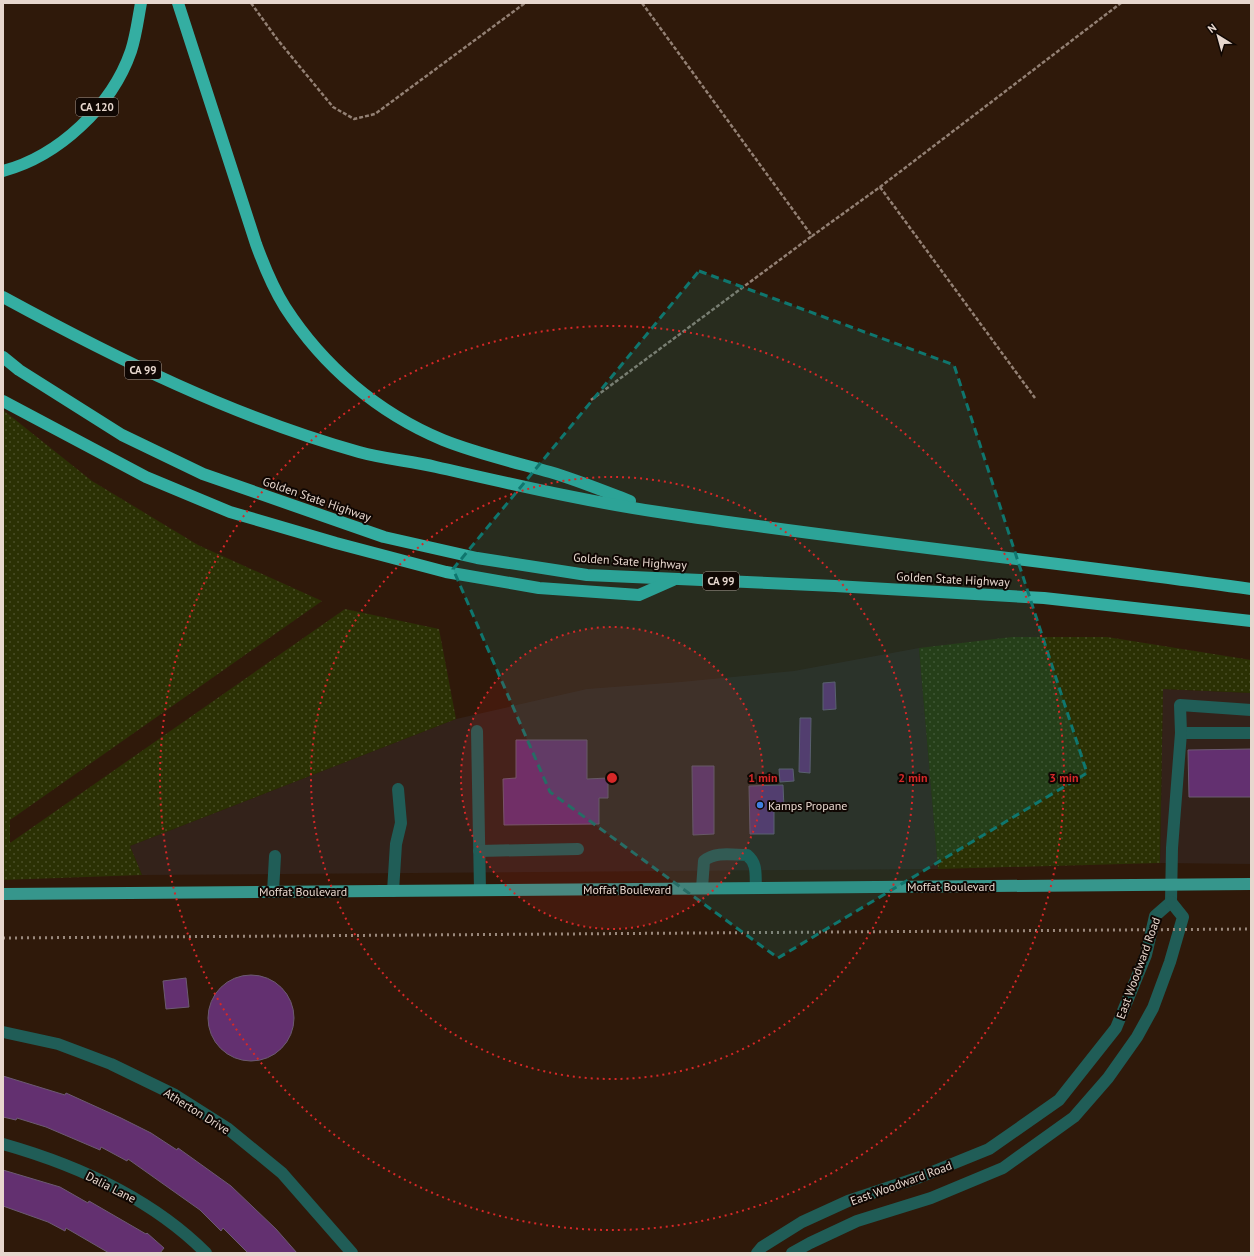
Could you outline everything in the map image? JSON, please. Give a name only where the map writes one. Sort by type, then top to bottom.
[{"type":"highway","name":"CA 120","points":[[3,171],[39,157],[67,138],[89,117],[107,95],[122,73],[131,51],[140,3]]},
{"type":"highway","points":[[178,3],[263,263],[285,306],[305,335],[328,361],[357,390],[397,418],[442,440],[494,458],[551,473],[663,513]]},
{"type":"highway","name":"Golden State Highway","points":[[3,297],[76,337],[168,382],[296,432],[361,452],[433,466],[545,492],[663,513],[970,553],[1109,569],[1251,589]]},
{"type":"highway","name":"Golden State Highway","points":[[3,357],[19,370],[122,435],[203,474],[384,537],[477,558],[587,575],[1044,598],[1251,621]]},
{"type":"highway","points":[[3,401],[146,477],[230,512],[343,545],[446,572],[539,588],[639,595],[676,579]]},
{"type":"main road","name":"Moffat Boulevard","points":[[3,894],[1251,884]]},
{"type":"street","points":[[1171,902],[1172,848],[1182,733],[1180,706],[1251,710]]},
{"type":"street","points":[[477,731],[480,890]]},
{"type":"street","points":[[1182,733],[1251,733]]},
{"type":"street","points":[[392,891],[396,844],[401,822],[398,789]]},
{"type":"street","points":[[479,851],[578,849]]},
{"type":"street","points":[[702,888],[704,860],[710,856],[717,855],[747,855],[753,859],[755,864],[756,888]]},
{"type":"street","points":[[273,892],[275,856]]},
{"type":"street","name":"East Woodward Road","points":[[757,1253],[762,1247],[802,1222],[848,1201],[920,1177],[989,1149],[1059,1100],[1116,1028],[1146,954],[1155,916],[1171,902],[1183,917],[1170,962],[1153,1008],[1137,1037],[1108,1078],[1074,1116],[1003,1168],[931,1198],[857,1221],[792,1253]]},
{"type":"street","name":"Atherton Drive","points":[[3,1032],[58,1044],[111,1064],[175,1095],[227,1128],[282,1173],[352,1253]]},
{"type":"street","name":"Dalia Lane","points":[[3,1144],[41,1155],[113,1186],[157,1213],[206,1253]]},
{"type":"path","points":[[251,3],[277,40],[333,107],[354,119],[375,114],[525,3]]},
{"type":"path","points":[[642,3],[812,236]]},
{"type":"path","points":[[591,400],[880,187],[1121,3]]},
{"type":"path","points":[[880,187],[1035,398]]},
{"type":"highlighted area","points":[[699,271],[954,365],[1087,773],[778,958],[550,792],[453,569]]},
{"type":"shaded area","points":[[919,648],[938,869],[142,875],[130,846],[456,719],[587,689],[794,671]]},
{"type":"shaded area","points":[[1163,689],[1251,693],[1251,864],[1160,863]]},
{"type":"green space","points":[[3,410],[92,481],[198,545],[322,601],[10,820],[10,843],[345,609],[439,629],[456,719],[130,846],[142,875],[3,880]]},
{"type":"green space","points":[[1012,637],[1107,637],[1251,660],[1251,693],[1163,689],[1160,863],[938,869],[919,648]]},
{"type":"building","points":[[835,682],[836,709],[823,710],[823,683]]},
{"type":"building","points":[[800,718],[811,718],[810,773],[799,772]]},
{"type":"building","points":[[516,740],[587,740],[587,779],[608,778],[608,798],[599,798],[599,824],[504,825],[503,779],[516,778]]},
{"type":"building","points":[[1251,749],[1251,797],[1189,797],[1188,750]]},
{"type":"building","points":[[692,766],[714,766],[714,834],[693,835]]},
{"type":"building","points":[[779,769],[793,769],[794,781],[780,782]]},
{"type":"building","points":[[783,785],[784,808],[774,809],[774,834],[750,834],[749,786]]},
{"type":"building","points":[[251,975],[267,978],[275,982],[287,994],[291,1002],[294,1018],[291,1034],[287,1042],[275,1054],[267,1058],[251,1061],[235,1058],[227,1054],[215,1042],[211,1034],[208,1018],[211,1002],[215,994],[227,982],[235,978]]},
{"type":"building","points":[[186,978],[189,1007],[166,1009],[163,981]]},
{"type":"building","points":[[3,1076],[65,1095],[66,1093],[151,1133],[177,1150],[178,1148],[231,1186],[276,1229],[297,1253],[248,1253],[223,1228],[221,1231],[200,1210],[128,1159],[127,1161],[101,1147],[100,1150],[46,1127],[17,1118],[16,1120],[3,1117]]},
{"type":"building","points":[[3,1170],[60,1187],[88,1203],[89,1201],[146,1234],[147,1233],[164,1248],[160,1253],[109,1253],[66,1228],[65,1231],[48,1222],[3,1206]]},
{"type":"railway","points":[[3,938],[1251,929]]},
{"type":"place","name":"Kamps Propane","points":[[760,805]]}]
